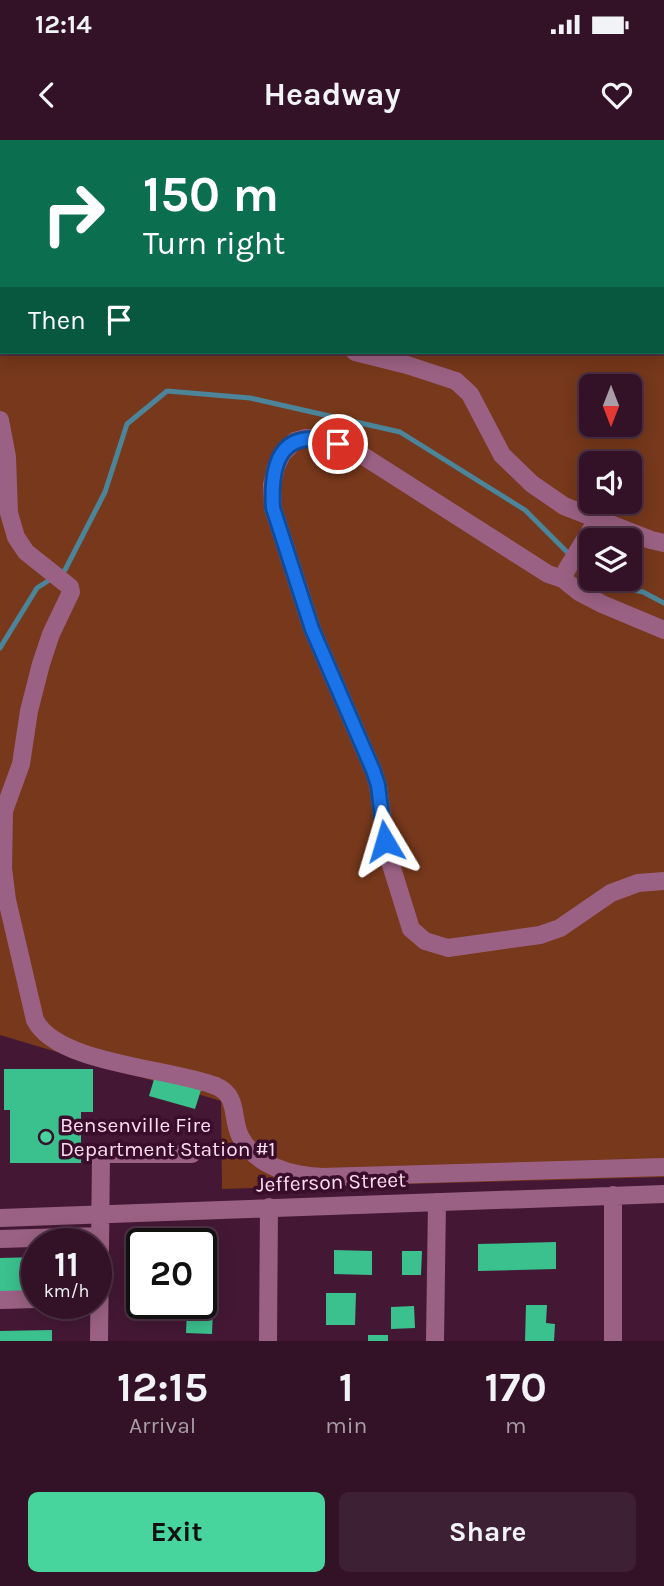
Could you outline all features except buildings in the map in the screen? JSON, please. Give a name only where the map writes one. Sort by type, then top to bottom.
[{"type":"street","points":[[363,354],[456,381],[470,394],[502,455],[532,484],[564,506],[651,540],[664,542]]},
{"type":"street","points":[[0,420],[7,457],[9,513],[14,532],[26,552],[66,584],[71,592],[51,634],[41,664],[29,711],[21,764],[5,804],[3,827],[6,900],[35,1020],[45,1034],[58,1043],[83,1053],[188,1077],[225,1091],[233,1101],[241,1137],[251,1151],[269,1164],[296,1175],[322,1177],[664,1167]]},
{"type":"street","points":[[565,574],[548,574],[465,523],[376,462],[338,444],[323,439],[300,439],[282,454],[276,467],[272,491],[276,520],[312,629],[373,770],[391,868],[405,915],[415,934],[432,944],[448,948],[540,935],[559,928],[611,893],[638,883],[664,881]]},
{"type":"street","points":[[565,574],[597,520]]},
{"type":"street","points":[[565,574],[579,592],[664,630]]},
{"type":"street","points":[[100,1228],[101,1154],[192,1154]]},
{"type":"street","name":"Jefferson Street","points":[[0,1218],[664,1194]]},
{"type":"street","points":[[613,1195],[613,1341]]},
{"type":"street","points":[[435,1341],[437,1202]]},
{"type":"street","points":[[268,1341],[269,1207]]},
{"type":"street","points":[[0,1240],[21,1239]]},
{"type":"street","points":[[0,1300],[21,1299]]},
{"type":"street","points":[[98,1319],[99,1341]]},
{"type":"shaded area","points":[[0,354],[664,354],[664,1177],[222,1189],[221,1101],[0,1035]]},
{"type":"waterway","points":[[0,648],[37,588],[65,570],[105,492],[127,424],[167,391],[250,398],[400,432],[525,510],[570,555]]},
{"type":"waterway","points":[[638,591],[664,603]]},
{"type":"place","name":"Bensenville Fire Department Station #1","points":[[46,1137]]},
{"type":"route","points":[[338,444],[323,439],[306,438],[292,444],[281,457],[275,472],[273,508],[312,629],[373,770],[378,785],[385,841]]}]
